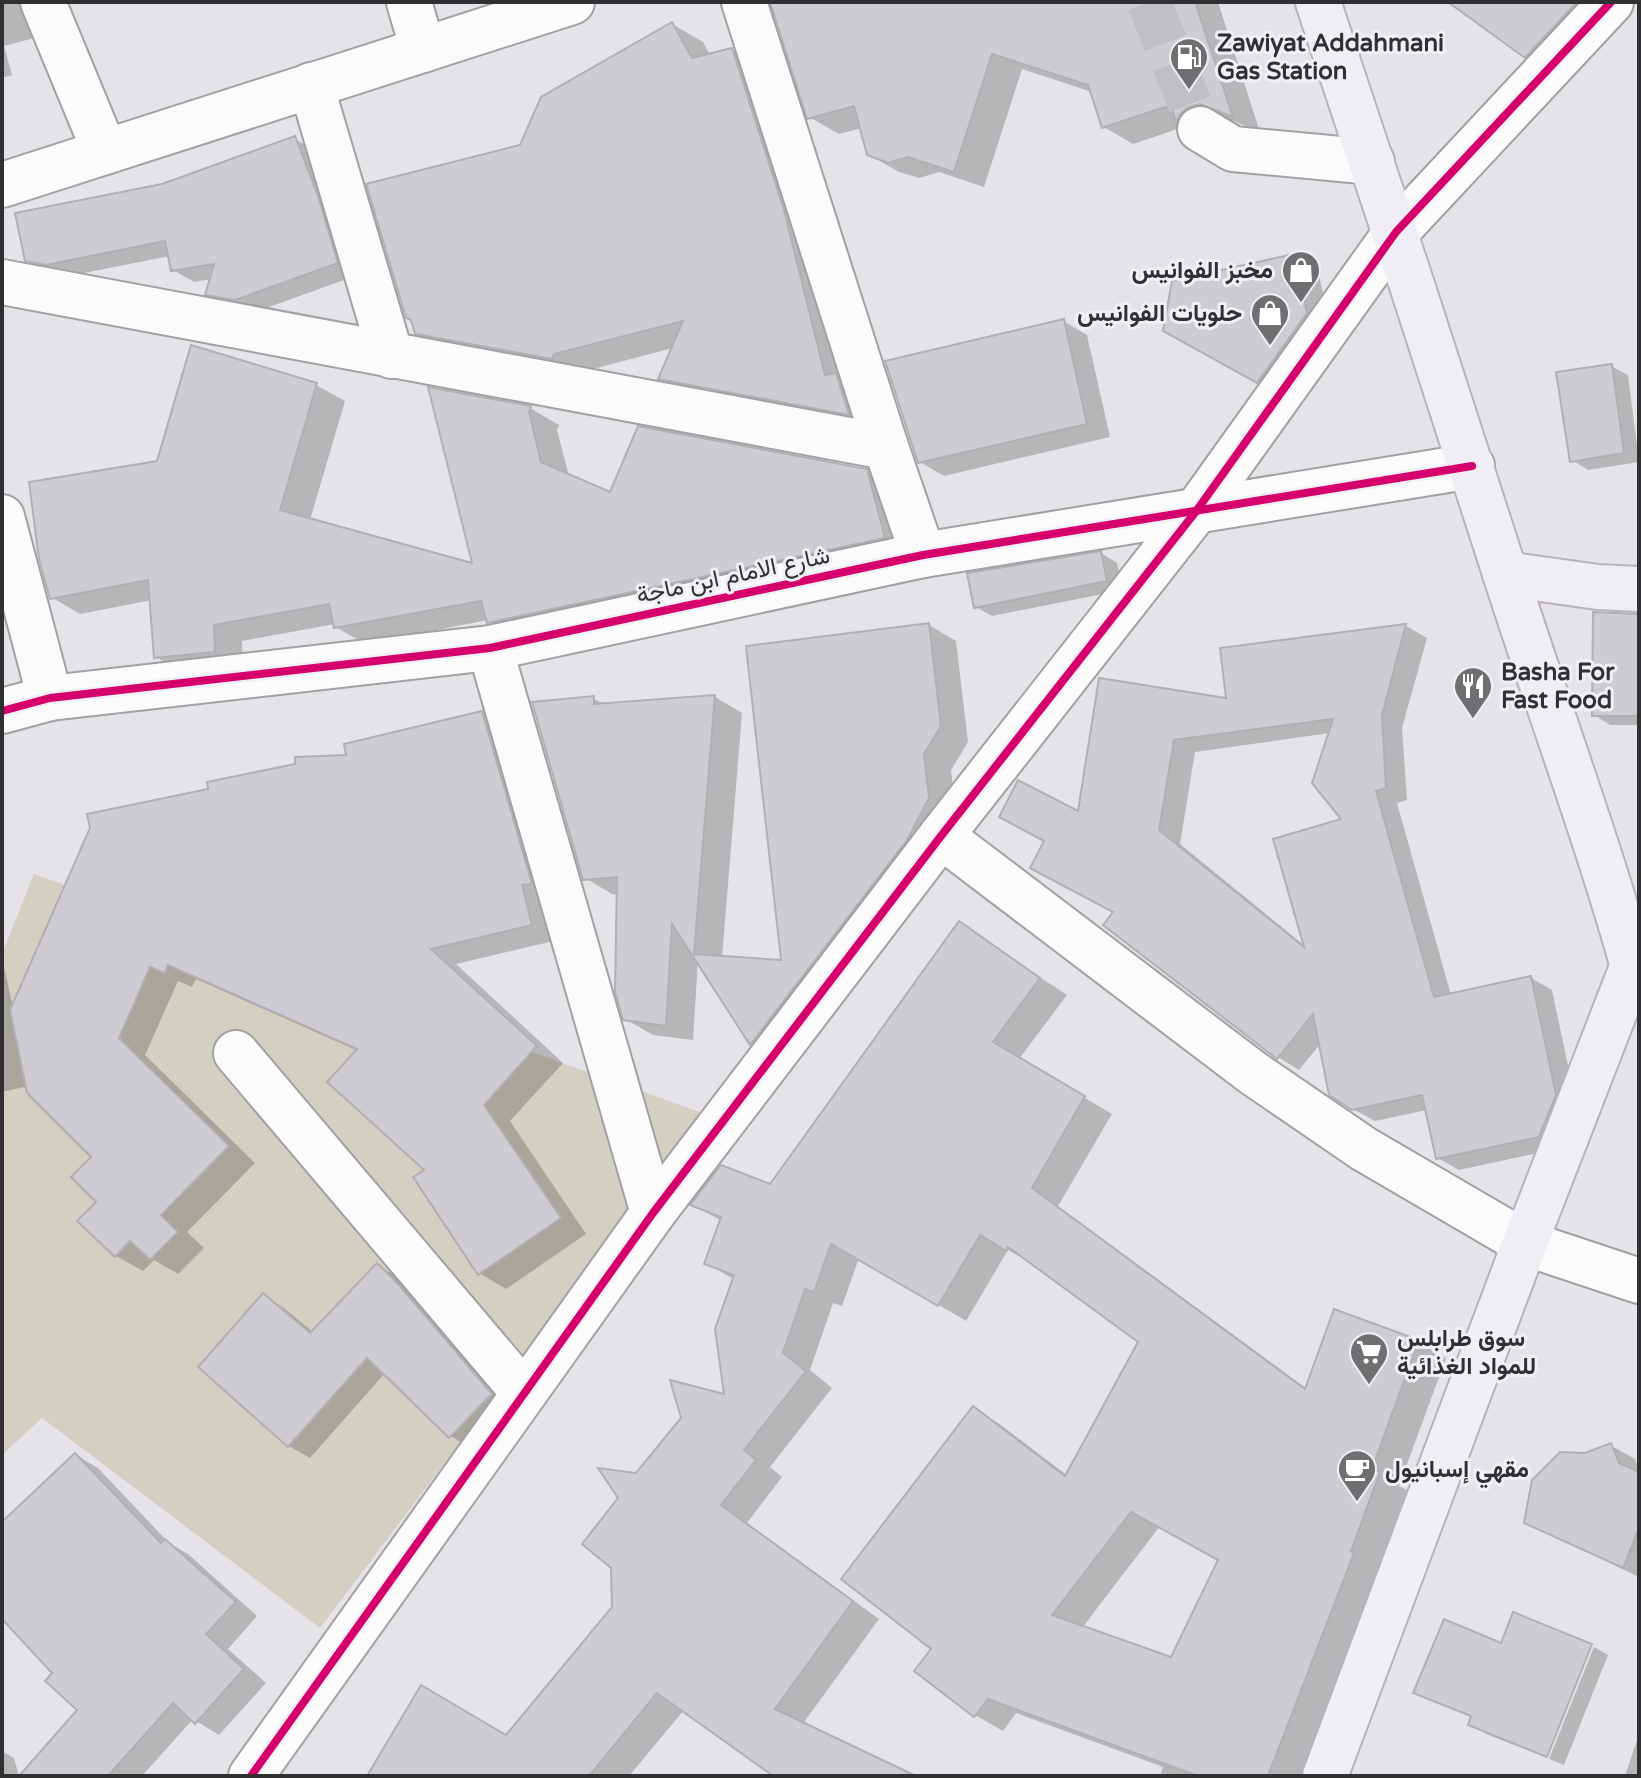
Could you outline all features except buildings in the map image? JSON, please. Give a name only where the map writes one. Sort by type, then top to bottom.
[{"type":"main road","points":[[1318,2],[1637,968],[1525,1243],[1325,1776]]},
{"type":"main road","points":[[1505,574],[1598,587],[1639,589]]},
{"type":"street","points":[[43,2],[105,152]]},
{"type":"street","points":[[409,2],[423,50]]},
{"type":"street","points":[[2,185],[572,2]]},
{"type":"street","points":[[744,2],[923,555]]},
{"type":"street","points":[[251,1776],[653,1213],[941,836],[1197,510],[1396,232],[1611,2]]},
{"type":"street","points":[[311,85],[391,356]]},
{"type":"street","points":[[1200,129],[1233,149],[1372,162]]},
{"type":"street","points":[[2,282],[886,447]]},
{"type":"street","name":"شارع الامام ابن ماجة","points":[[2,711],[50,698],[490,648],[923,555],[1472,466]]},
{"type":"street","points":[[2,517],[50,698]]},
{"type":"street","points":[[490,648],[653,1213]]},
{"type":"street","points":[[941,836],[1253,1073],[1364,1149],[1525,1243],[1639,1281]]},
{"type":"street","points":[[236,1053],[524,1393]]},
{"type":"shaded area","points":[[34,874],[708,1115],[320,1628],[42,1418],[2,1455],[2,954]]},
{"type":"tunnel","points":[[1149,2],[1200,129]]},
{"type":"cycle path","points":[[251,1776],[653,1213],[941,836],[1197,510],[1396,232],[1611,2]]},
{"type":"cycle path","points":[[2,711],[50,698],[490,648],[923,555],[1472,466]]},
{"type":"place","name":"Zawiyat Addahmani Gas Station","points":[[1189,91]]},
{"type":"place","name":"مخبز الفوانيس","points":[[1301,304]]},
{"type":"place","name":"حلويات الفوانيس","points":[[1270,347]]},
{"type":"place","name":"Basha For Fast Food","points":[[1473,720]]},
{"type":"place","name":"سوق طرابلس للمواد الغذائية","points":[[1369,1386]]},
{"type":"place","name":"مقهي إسبانيول","points":[[1357,1503]]}]
